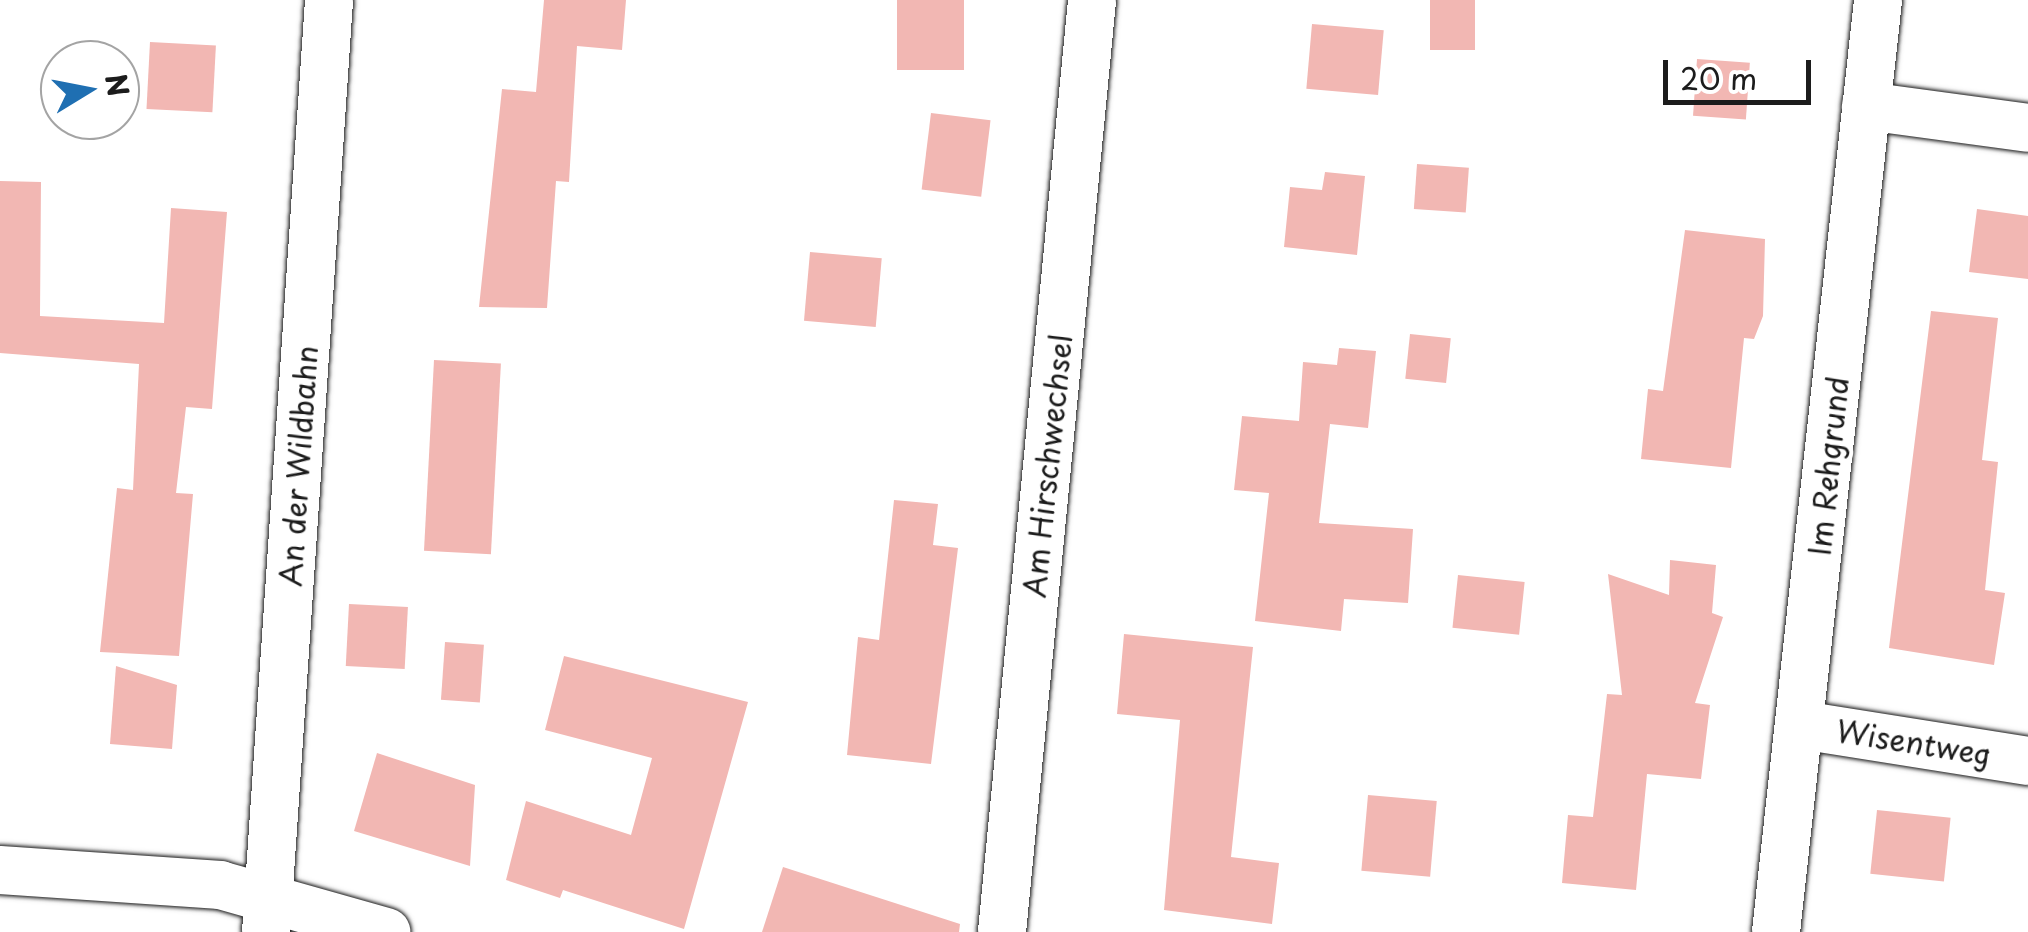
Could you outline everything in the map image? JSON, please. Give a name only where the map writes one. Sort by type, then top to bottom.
[{"type":"street","name":"An der Wildbahn","points":[[267,914],[329,0]]},
{"type":"street","name":"Am Hirschwechsel","points":[[1002,932],[1092,0]]},
{"type":"street","name":"Im Rehgrund","points":[[1776,932],[1878,0]]},
{"type":"street","points":[[1866,106],[2028,128]]},
{"type":"street","name":"Wisentweg","points":[[1801,724],[2028,761]]},
{"type":"street","points":[[0,870],[220,885],[267,914],[386,932]]},
{"type":"building","points":[[544,0],[626,0],[622,50],[577,46],[569,182],[556,181],[547,308],[479,307],[502,89],[536,92]]},
{"type":"building","points":[[897,0],[964,0],[964,70],[897,70]]},
{"type":"building","points":[[1430,0],[1475,0],[1475,50],[1430,50]]},
{"type":"building","points":[[1312,24],[1384,30],[1378,95],[1306,89]]},
{"type":"building","points":[[150,42],[216,45],[212,112],[146,109]]},
{"type":"building","points":[[1697,59],[1750,63],[1746,120],[1693,116]]},
{"type":"building","points":[[931,113],[991,120],[981,197],[922,189]]},
{"type":"building","points":[[1417,164],[1469,168],[1466,213],[1414,209]]},
{"type":"building","points":[[1325,172],[1365,176],[1357,255],[1284,247],[1290,187],[1322,190]]},
{"type":"building","points":[[0,181],[41,182],[40,316],[164,323],[171,208],[227,212],[212,409],[186,407],[176,493],[193,494],[179,656],[100,652],[117,488],[133,490],[139,364],[0,353]]},
{"type":"building","points":[[1977,209],[2028,216],[2028,279],[1969,272]]},
{"type":"building","points":[[1685,230],[1765,239],[1763,316],[1754,339],[1744,338],[1731,468],[1641,459],[1648,389],[1663,391]]},
{"type":"building","points":[[810,252],[882,258],[876,327],[804,321]]},
{"type":"building","points":[[1931,311],[1998,318],[1982,460],[1998,462],[1985,590],[2005,593],[1994,665],[1889,648]]},
{"type":"building","points":[[1410,334],[1451,338],[1446,383],[1405,379]]},
{"type":"building","points":[[1339,348],[1376,351],[1368,428],[1330,424],[1319,523],[1413,529],[1408,603],[1344,599],[1341,631],[1255,621],[1269,493],[1234,490],[1242,416],[1299,421],[1303,362],[1337,365]]},
{"type":"building","points":[[434,360],[501,364],[491,554],[424,551]]},
{"type":"building","points":[[894,500],[938,504],[933,545],[958,548],[931,764],[847,755],[858,637],[879,640]]},
{"type":"building","points":[[1670,560],[1716,565],[1712,613],[1723,617],[1695,703],[1710,705],[1701,779],[1647,774],[1636,890],[1562,883],[1568,815],[1593,817],[1607,694],[1622,695],[1608,574],[1669,595]]},
{"type":"building","points":[[1458,575],[1525,582],[1519,635],[1452,628]]},
{"type":"building","points":[[349,604],[408,607],[405,669],[346,666]]},
{"type":"building","points":[[1124,634],[1253,647],[1231,857],[1279,863],[1272,924],[1164,910],[1180,720],[1117,714]]},
{"type":"building","points":[[445,642],[484,645],[480,703],[441,700]]},
{"type":"building","points":[[564,656],[748,702],[684,929],[563,890],[560,898],[506,880],[526,801],[631,835],[652,758],[545,730]]},
{"type":"building","points":[[116,666],[177,685],[172,749],[110,744]]},
{"type":"building","points":[[377,753],[475,785],[470,866],[354,831]]},
{"type":"building","points":[[1368,795],[1437,801],[1430,877],[1361,871]]},
{"type":"building","points":[[1877,810],[1951,818],[1944,881],[1870,874]]},
{"type":"building","points":[[783,867],[960,924],[959,932],[762,932]]}]
